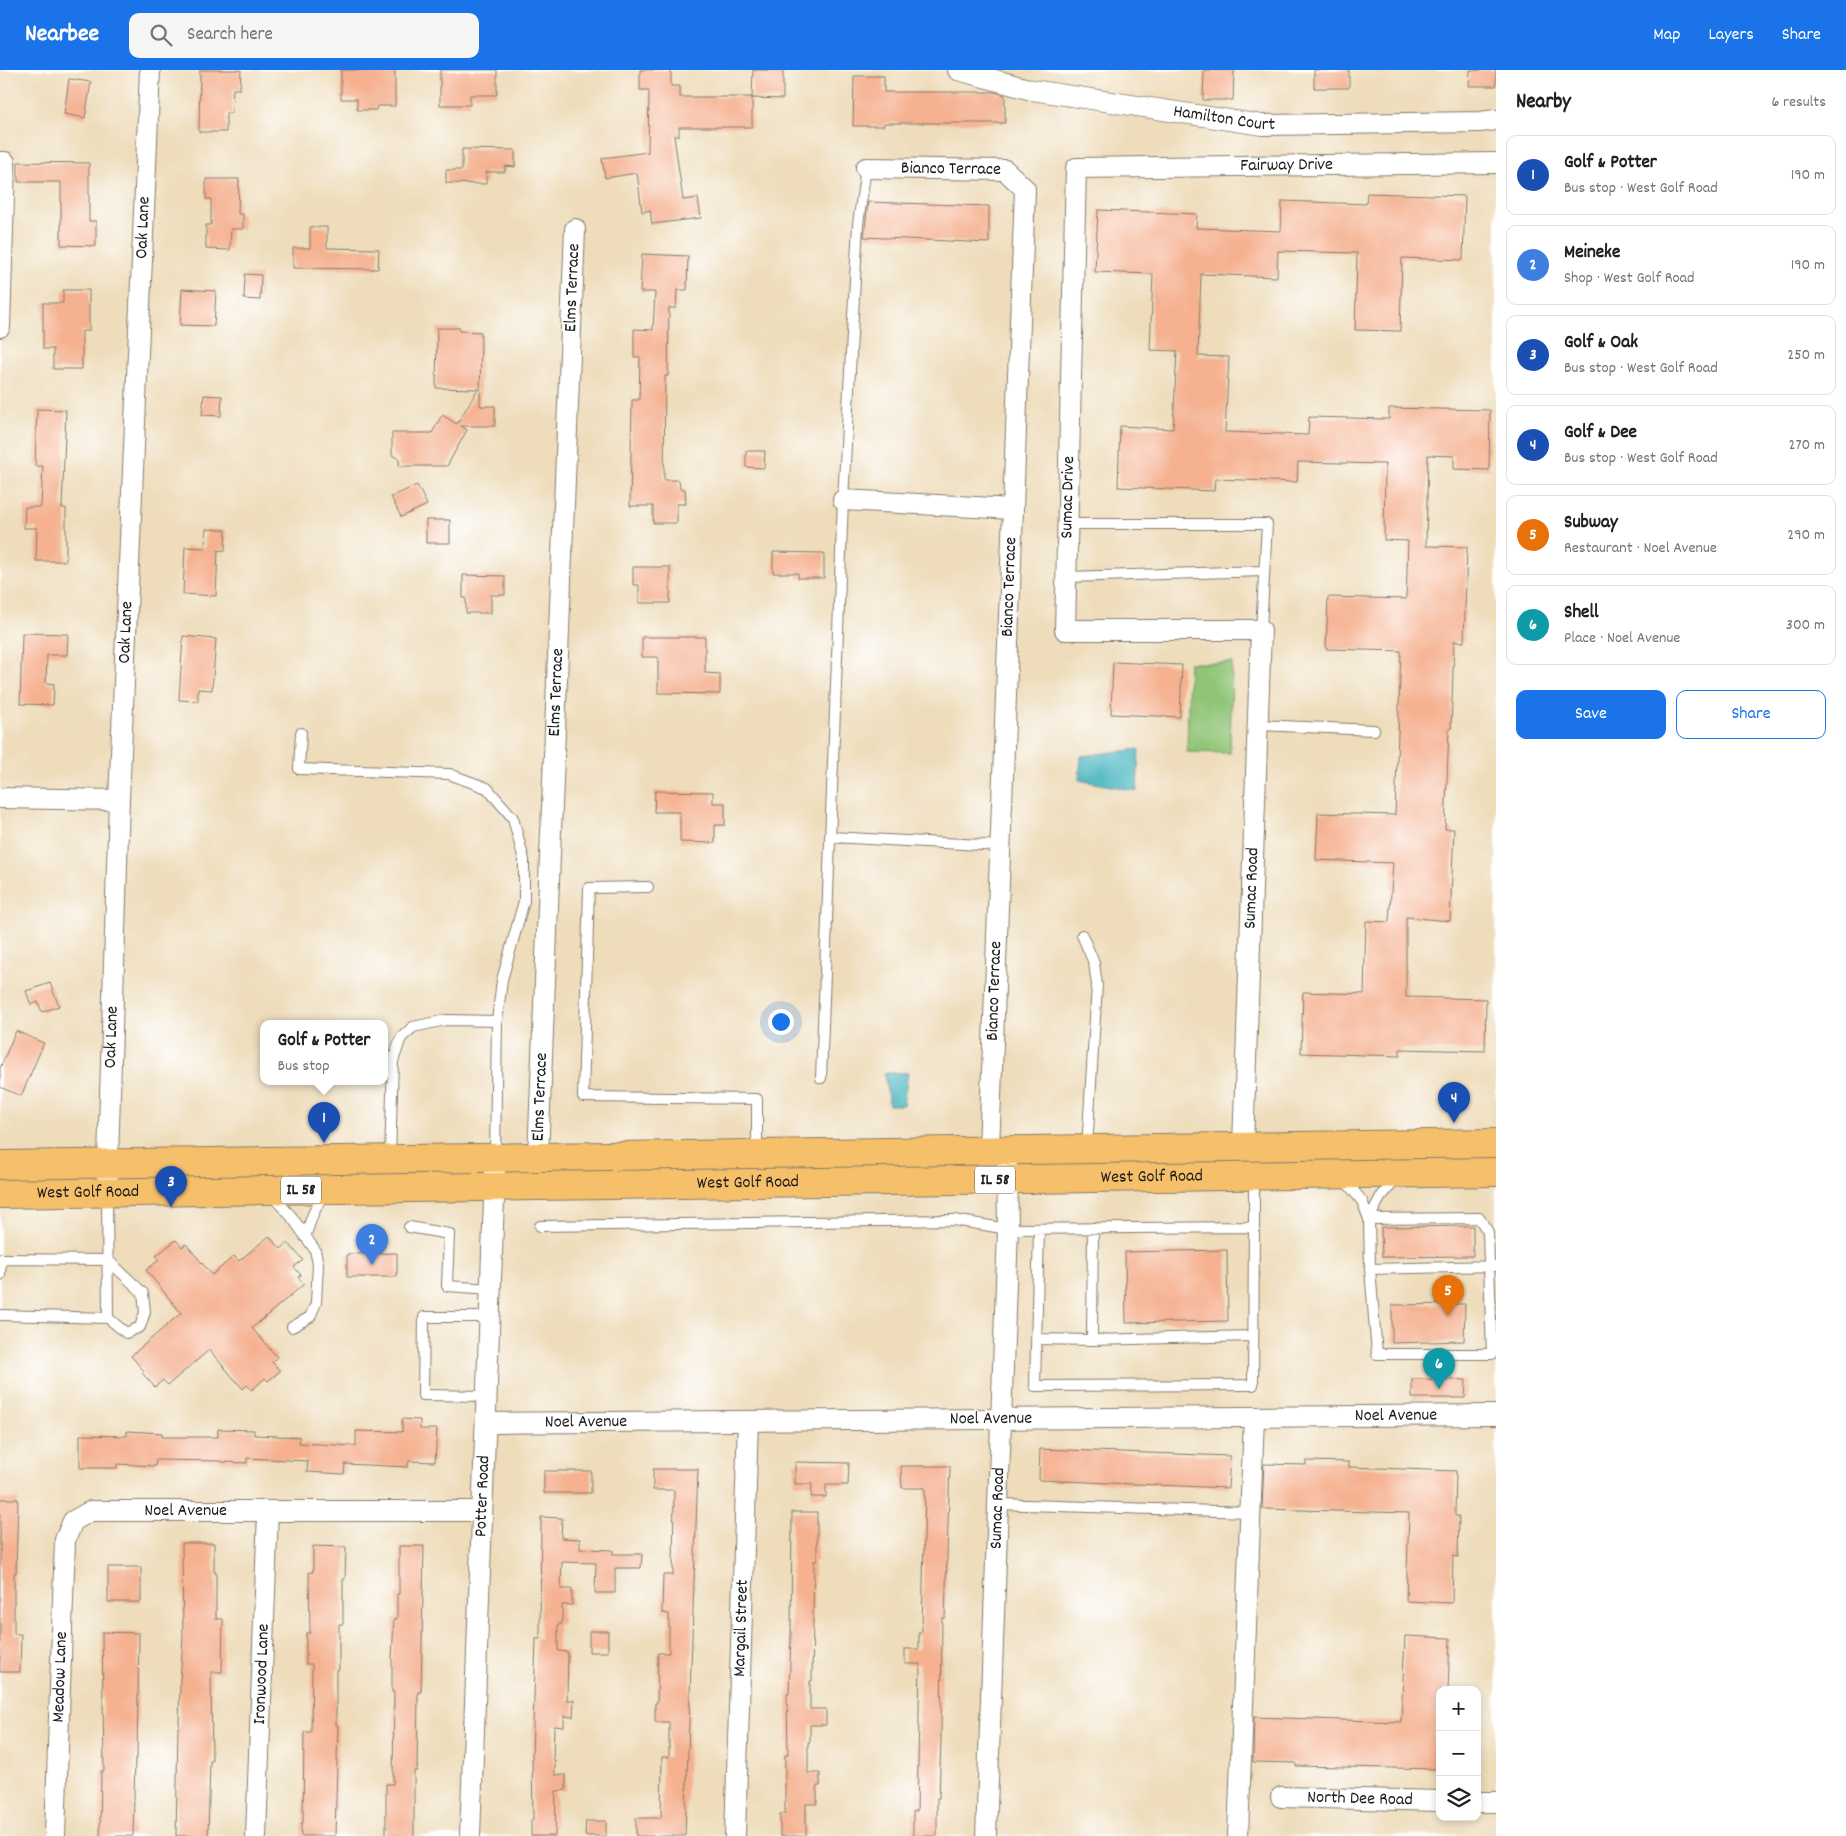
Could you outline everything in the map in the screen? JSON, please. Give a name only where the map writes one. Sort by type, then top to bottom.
[{"type":"main road","name":"West Golf Road","points":[[0,1165],[1496,1143]]},
{"type":"main road","name":"West Golf Road","points":[[0,1194],[1496,1172]]},
{"type":"street","name":"Oak Lane","points":[[107,1193],[119,800],[150,70]]},
{"type":"street","name":"Hamilton Court","points":[[958,70],[1032,90],[1262,125],[1480,122],[1496,120]]},
{"type":"street","points":[[0,162],[5,162],[0,327]]},
{"type":"street","name":"Fairway Drive","points":[[1076,168],[1496,164]]},
{"type":"street","name":"Bianco Terrace","points":[[866,168],[1005,170],[1025,189],[1000,846],[998,1150],[1007,1180]]},
{"type":"street","name":"Sumac Drive","points":[[1076,168],[1066,630],[1261,630]]},
{"type":"street","name":"Elms Terrace","points":[[538,1157],[575,229]]},
{"type":"street","points":[[843,500],[1013,509]]},
{"type":"street","name":"Sumac Road","points":[[1243,1146],[1261,630]]},
{"type":"street","points":[[0,798],[119,800]]},
{"type":"street","name":"Potter Road","points":[[470,1836],[481,1511],[492,1290],[495,1158]]},
{"type":"street","name":"Sumac Road","points":[[986,1836],[1008,1229],[1007,1180]]},
{"type":"street","name":"Noel Avenue","points":[[486,1423],[1496,1415]]},
{"type":"street","points":[[1238,1836],[1254,1417]]},
{"type":"street","name":"Margail Street","points":[[734,1836],[748,1421]]},
{"type":"street","name":"Noel Avenue","points":[[73,1521],[91,1511],[481,1511]]},
{"type":"street","name":"Ironwood Lane","points":[[256,1836],[268,1511]]},
{"type":"street","name":"Meadow Lane","points":[[55,1836],[65,1540],[73,1521]]},
{"type":"street","name":"North Dee Road","points":[[1280,1797],[1436,1801]]},
{"type":"street","points":[[1481,1802],[1496,1802]]},
{"type":"lane","points":[[821,1078],[843,500],[858,224],[866,168]]},
{"type":"lane","points":[[1068,524],[1267,524],[1261,630]]},
{"type":"lane","points":[[1067,577],[1264,571]]},
{"type":"lane","points":[[1258,725],[1374,730]]},
{"type":"lane","points":[[301,733],[299,769],[449,774],[487,788],[513,818],[524,860],[524,901],[502,980],[497,1021],[495,1158]]},
{"type":"lane","points":[[830,838],[1000,846]]},
{"type":"lane","points":[[648,887],[589,888],[583,1097],[757,1099],[757,1154]]},
{"type":"lane","points":[[1082,935],[1094,963],[1097,985],[1087,1149]]},
{"type":"lane","points":[[390,1159],[394,1061],[401,1038],[413,1027],[446,1020],[497,1021]]},
{"type":"lane","points":[[1369,1219],[1380,1198],[1400,1174]]},
{"type":"lane","points":[[1340,1175],[1362,1201],[1369,1219],[1370,1270],[1378,1354],[1492,1354],[1493,1266],[1488,1232],[1479,1218],[1449,1222],[1403,1222],[1369,1219]]},
{"type":"lane","points":[[1039,1229],[1035,1386],[1253,1385],[1254,1176]]},
{"type":"lane","points":[[305,1237],[313,1214],[326,1190]]},
{"type":"lane","points":[[263,1191],[283,1207],[315,1250],[318,1264],[316,1304],[310,1317],[292,1327]]},
{"type":"lane","points":[[107,1193],[108,1318]]},
{"type":"lane","points":[[540,1226],[954,1220],[1008,1229],[1254,1227]]},
{"type":"lane","points":[[409,1227],[449,1234],[447,1286],[492,1290]]},
{"type":"lane","points":[[1092,1340],[1093,1228]]},
{"type":"lane","points":[[1404,1256],[1404,1268]]},
{"type":"lane","points":[[1427,1256],[1428,1268]]},
{"type":"lane","points":[[0,1275],[0,1259],[108,1260],[143,1294],[145,1312],[140,1327],[126,1333],[108,1318],[0,1315]]},
{"type":"lane","points":[[1370,1270],[1428,1268],[1450,1261],[1493,1266]]},
{"type":"lane","points":[[487,1396],[423,1395],[424,1317],[490,1317]]},
{"type":"lane","points":[[1036,1339],[1092,1340],[1253,1336]]},
{"type":"lane","points":[[998,1504],[1250,1512]]},
{"type":"green space","points":[[1189,663],[1232,663],[1230,753],[1187,752]]},
{"type":"water","points":[[1139,749],[1137,791],[1079,780],[1081,756]]},
{"type":"water","points":[[884,1073],[908,1073],[903,1105],[889,1105]]},
{"type":"building","points":[[200,70],[241,70],[240,89],[233,89],[232,113],[226,113],[226,132],[199,132]]},
{"type":"building","points":[[341,70],[395,70],[395,106],[377,106],[376,110],[357,110],[357,99],[341,99]]},
{"type":"building","points":[[440,70],[497,70],[497,95],[470,95],[470,105],[440,105]]},
{"type":"building","points":[[640,70],[671,70],[671,86],[680,86],[680,97],[752,97],[752,127],[679,127],[679,136],[674,136],[683,200],[698,198],[701,218],[652,224],[650,210],[642,212],[637,173],[605,178],[602,158],[648,152],[649,90],[640,90]]},
{"type":"building","points":[[753,70],[783,70],[783,99],[752,98]]},
{"type":"building","points":[[1204,70],[1234,70],[1233,100],[1203,100]]},
{"type":"building","points":[[1314,70],[1349,70],[1349,88],[1314,88]]},
{"type":"building","points":[[1470,70],[1496,70],[1496,86],[1469,86]]},
{"type":"building","points":[[854,76],[884,76],[884,92],[994,92],[1005,95],[1005,123],[884,123],[884,126],[853,126]]},
{"type":"building","points":[[69,79],[91,82],[85,118],[64,114]]},
{"type":"building","points":[[462,149],[515,150],[515,167],[505,166],[505,172],[486,172],[486,184],[446,183],[446,170],[462,170]]},
{"type":"building","points":[[18,162],[89,163],[89,221],[96,221],[96,246],[61,245],[61,182],[18,182]]},
{"type":"building","points":[[206,179],[239,179],[238,214],[243,214],[243,229],[231,229],[230,250],[206,249],[206,225],[211,225],[211,199],[206,199]]},
{"type":"building","points":[[1367,193],[1465,196],[1463,260],[1402,258],[1400,331],[1355,330],[1357,253],[1278,251],[1277,277],[1201,274],[1198,356],[1229,357],[1225,432],[1308,435],[1309,417],[1389,419],[1389,408],[1490,410],[1489,470],[1454,469],[1454,456],[1428,455],[1426,546],[1467,547],[1464,642],[1454,641],[1451,729],[1449,729],[1445,829],[1454,829],[1450,921],[1406,917],[1406,997],[1486,999],[1485,1051],[1400,1049],[1400,1056],[1301,1053],[1303,992],[1364,994],[1366,921],[1389,922],[1393,863],[1316,860],[1318,813],[1395,815],[1401,651],[1326,649],[1328,597],[1406,599],[1408,541],[1384,540],[1385,464],[1298,462],[1297,482],[1215,479],[1214,491],[1118,487],[1120,426],[1173,429],[1177,351],[1150,350],[1153,274],[1095,272],[1098,210],[1197,214],[1196,228],[1281,231],[1282,201],[1366,204]]},
{"type":"building","points":[[868,202],[989,206],[989,243],[864,237]]},
{"type":"building","points":[[310,227],[327,227],[327,248],[379,249],[378,269],[293,268],[293,248],[310,248]]},
{"type":"building","points":[[642,254],[688,256],[687,290],[677,290],[676,308],[669,308],[668,376],[665,376],[664,480],[679,480],[680,489],[685,489],[686,504],[677,504],[677,523],[653,523],[653,506],[630,506],[632,400],[639,400],[640,357],[634,357],[634,329],[653,330],[655,292],[640,292]]},
{"type":"building","points":[[245,274],[261,275],[260,300],[244,299]]},
{"type":"building","points":[[182,289],[216,291],[214,326],[180,325]]},
{"type":"building","points":[[63,290],[89,290],[89,331],[82,331],[82,369],[53,369],[53,349],[43,349],[43,303],[63,303]]},
{"type":"building","points":[[437,328],[460,328],[459,331],[481,332],[480,406],[495,406],[495,426],[461,426],[467,430],[447,466],[399,466],[399,459],[392,455],[392,433],[432,433],[442,415],[457,424],[478,389],[436,388]]},
{"type":"building","points":[[204,395],[222,396],[221,416],[202,415]]},
{"type":"building","points":[[37,409],[66,410],[62,508],[66,508],[66,561],[36,561],[37,528],[24,528],[25,507],[41,507],[43,466],[35,466]]},
{"type":"building","points":[[746,451],[765,451],[764,468],[746,467]]},
{"type":"building","points":[[417,485],[427,505],[401,517],[391,497]]},
{"type":"building","points":[[426,520],[450,520],[450,543],[426,543]]},
{"type":"building","points":[[206,529],[226,530],[225,551],[218,550],[216,596],[183,594],[185,547],[205,548]]},
{"type":"building","points":[[773,552],[824,553],[824,578],[798,578],[798,573],[773,573]]},
{"type":"building","points":[[633,567],[670,567],[670,603],[639,603],[639,585],[633,585]]},
{"type":"building","points":[[463,575],[505,576],[505,595],[491,595],[491,613],[466,613],[466,598],[463,598]]},
{"type":"building","points":[[22,633],[68,634],[67,655],[47,655],[46,683],[54,684],[53,705],[20,704]]},
{"type":"building","points":[[183,636],[216,639],[212,690],[198,689],[198,701],[179,700]]},
{"type":"building","points":[[642,637],[705,637],[705,673],[720,674],[720,694],[658,693],[658,657],[642,657]]},
{"type":"building","points":[[1113,662],[1182,665],[1180,717],[1111,714]]},
{"type":"building","points":[[655,791],[713,792],[713,803],[725,803],[725,825],[715,825],[715,843],[680,842],[680,812],[654,812]]},
{"type":"building","points":[[50,983],[59,1006],[42,1012],[38,1002],[31,1005],[26,991]]},
{"type":"building","points":[[16,1031],[44,1043],[21,1096],[0,1087],[0,1068]]},
{"type":"building","points":[[1473,1226],[1473,1256],[1382,1257],[1381,1227]]},
{"type":"building","points":[[269,1236],[281,1249],[288,1243],[303,1260],[294,1267],[301,1275],[298,1277],[304,1284],[252,1328],[277,1357],[272,1362],[280,1371],[268,1381],[265,1378],[252,1390],[247,1385],[243,1389],[209,1350],[168,1385],[163,1380],[155,1387],[142,1373],[144,1371],[131,1356],[181,1313],[146,1270],[159,1260],[156,1256],[176,1240],[182,1247],[186,1244],[212,1275],[234,1256],[239,1261]]},
{"type":"building","points":[[1227,1250],[1228,1321],[1126,1323],[1125,1252]]},
{"type":"building","points":[[397,1253],[397,1277],[347,1277],[347,1254]]},
{"type":"building","points":[[1465,1304],[1464,1341],[1392,1343],[1392,1305]]},
{"type":"building","points":[[1412,1379],[1466,1380],[1465,1398],[1412,1398]]},
{"type":"building","points":[[402,1419],[420,1420],[420,1429],[437,1429],[435,1462],[409,1461],[408,1467],[345,1464],[344,1474],[307,1472],[308,1461],[247,1458],[247,1463],[156,1460],[155,1466],[117,1464],[117,1468],[80,1468],[80,1435],[127,1436],[127,1431],[162,1433],[162,1437],[218,1437],[218,1429],[254,1430],[254,1435],[300,1437],[299,1443],[356,1446],[356,1431],[402,1432]]},
{"type":"building","points":[[1040,1449],[1230,1456],[1228,1488],[1039,1480]]},
{"type":"building","points":[[1306,1461],[1349,1462],[1349,1467],[1456,1471],[1455,1516],[1459,1516],[1458,1557],[1453,1556],[1452,1603],[1406,1601],[1409,1513],[1262,1509],[1264,1464],[1306,1465]]},
{"type":"building","points":[[795,1462],[849,1463],[848,1485],[826,1485],[826,1497],[811,1497],[812,1484],[795,1484]]},
{"type":"building","points":[[901,1466],[950,1466],[945,1618],[942,1618],[941,1740],[939,1798],[937,1798],[937,1836],[913,1836],[913,1811],[917,1811],[920,1664],[905,1664],[905,1649],[919,1649],[919,1632],[922,1632],[925,1488],[902,1488]]},
{"type":"building","points":[[653,1469],[698,1469],[685,1836],[636,1836],[636,1818],[661,1818],[662,1757],[669,1757],[669,1722],[655,1722],[655,1703],[657,1703],[658,1653],[669,1653],[669,1614],[662,1613],[663,1575],[673,1575],[674,1490],[653,1490]]},
{"type":"building","points":[[544,1471],[591,1471],[591,1493],[544,1493]]},
{"type":"building","points":[[0,1499],[18,1499],[16,1573],[14,1573],[14,1634],[21,1634],[20,1672],[0,1672]]},
{"type":"building","points":[[792,1512],[817,1512],[817,1561],[814,1561],[810,1709],[826,1709],[826,1725],[810,1725],[808,1773],[820,1773],[820,1786],[817,1786],[817,1804],[806,1804],[806,1836],[780,1836],[780,1814],[785,1814],[785,1755],[788,1755],[787,1694],[789,1694],[791,1634]]},
{"type":"building","points":[[541,1517],[562,1518],[561,1538],[580,1539],[580,1549],[613,1550],[613,1554],[642,1554],[641,1568],[615,1568],[615,1593],[595,1593],[596,1563],[562,1562],[561,1589],[572,1589],[572,1605],[562,1605],[562,1624],[558,1624],[558,1651],[568,1652],[567,1700],[574,1700],[573,1717],[564,1716],[564,1727],[554,1726],[553,1760],[555,1760],[555,1775],[566,1775],[566,1790],[556,1791],[555,1836],[531,1836],[531,1820],[533,1820],[532,1756],[536,1639],[540,1639]]},
{"type":"building","points":[[182,1543],[214,1543],[216,1619],[223,1619],[222,1672],[211,1672],[212,1761],[210,1761],[208,1836],[176,1836],[178,1727],[183,1637]]},
{"type":"building","points":[[313,1546],[346,1547],[345,1579],[343,1579],[343,1624],[339,1624],[339,1670],[336,1670],[336,1725],[338,1725],[335,1836],[301,1836],[301,1823],[303,1823],[304,1732],[311,1732],[312,1664],[306,1664],[306,1633],[310,1633],[309,1572],[313,1572]]},
{"type":"building","points":[[399,1546],[424,1546],[421,1692],[418,1692],[417,1771],[414,1771],[414,1836],[386,1836],[386,1784],[393,1784],[394,1692],[392,1692],[392,1658],[394,1619],[397,1619],[397,1594],[399,1594]]},
{"type":"building","points":[[108,1567],[141,1567],[141,1602],[108,1602]]},
{"type":"building","points":[[589,1631],[608,1631],[608,1652],[589,1652]]},
{"type":"building","points":[[102,1632],[139,1633],[137,1758],[135,1758],[133,1836],[100,1836],[101,1771],[104,1771]]},
{"type":"building","points":[[1405,1636],[1450,1638],[1448,1686],[1436,1686],[1436,1769],[1296,1766],[1296,1763],[1253,1762],[1254,1717],[1401,1722]]},
{"type":"building","points":[[586,1821],[606,1821],[606,1836],[585,1836]]},
{"type":"place","name":"Golf & Dee","points":[[1454,1123]]},
{"type":"place","name":"Golf & Potter","points":[[324,1143]]},
{"type":"place","name":"Golf & Oak","points":[[171,1207]]},
{"type":"place","name":"Meineke","points":[[372,1265]]},
{"type":"place","name":"Subway","points":[[1448,1316]]},
{"type":"place","name":"Shell","points":[[1439,1389]]}]
